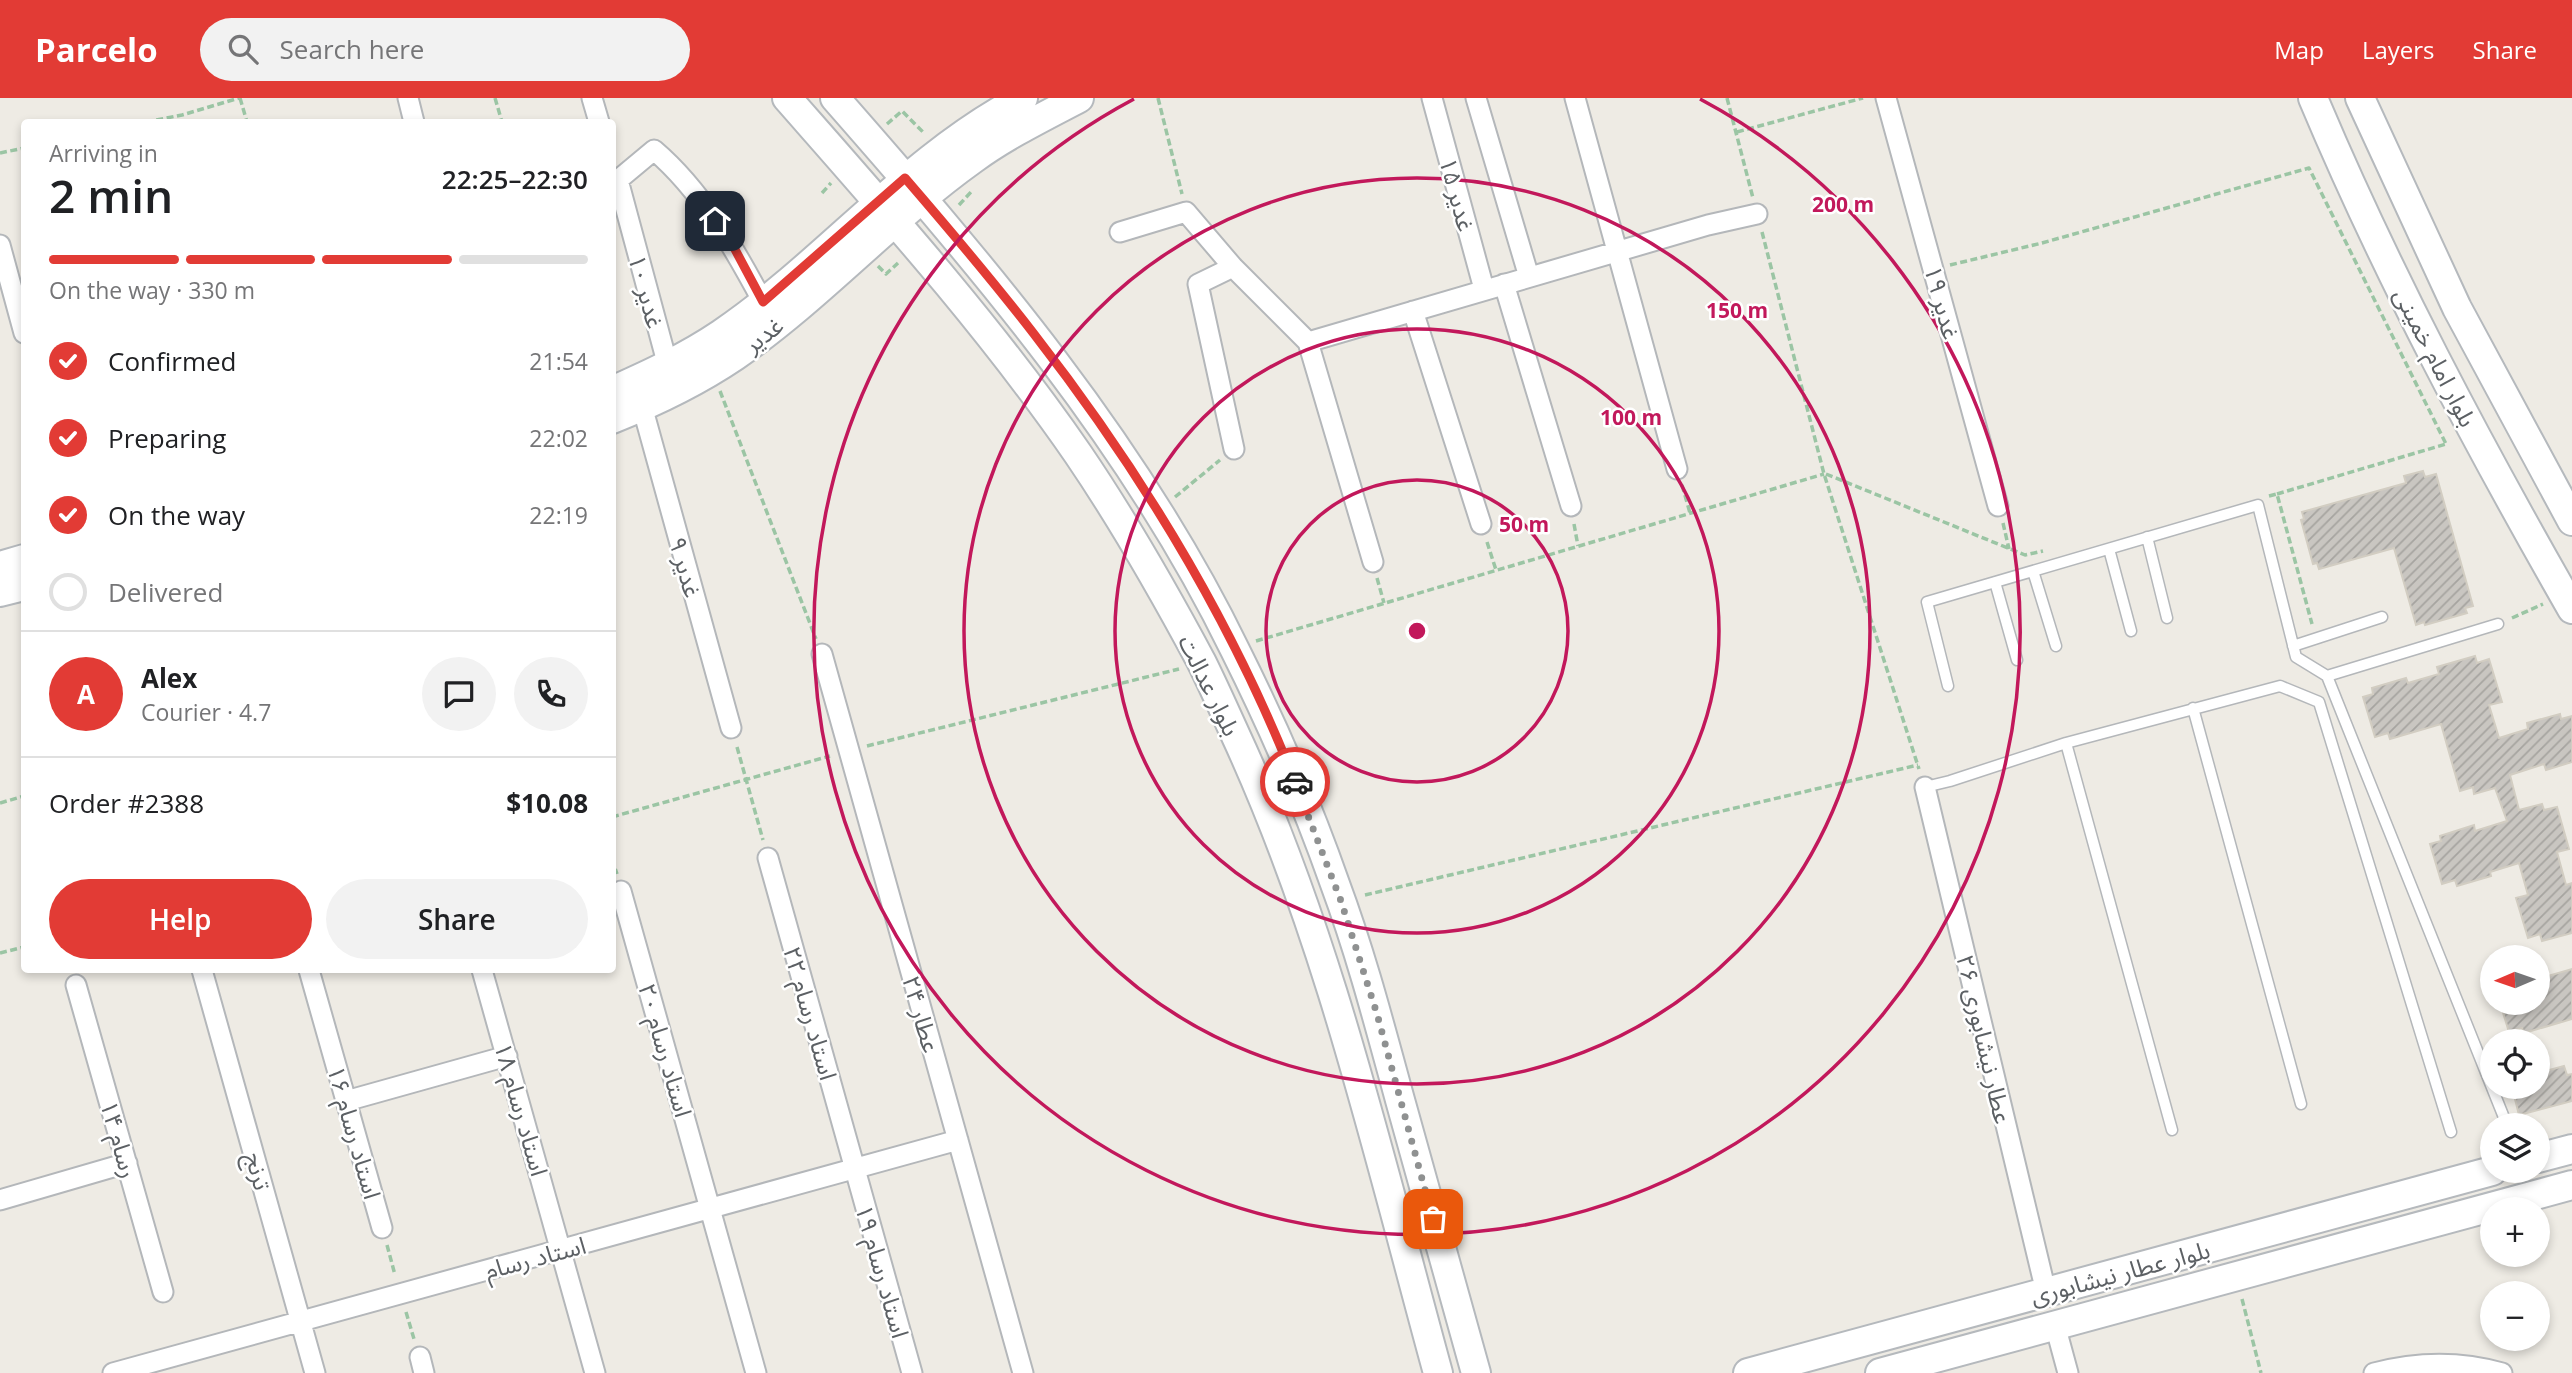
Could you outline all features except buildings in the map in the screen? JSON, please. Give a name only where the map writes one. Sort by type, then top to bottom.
[{"type":"street","points":[[408,98],[413,119]]},
{"type":"street","points":[[592,98],[598,119]]},
{"type":"street","name":"بلوار عدالت","points":[[787,98],[886,211],[1006,356],[1079,455],[1144,559],[1202,664],[1252,772],[1302,897],[1342,1024],[1438,1373]]},
{"type":"street","name":"بلوار عدالت","points":[[835,98],[914,188],[1034,334],[1108,435],[1157,512],[1234,647],[1285,758],[1341,901],[1377,1014],[1476,1373]]},
{"type":"street","points":[[886,211],[914,188],[959,137],[1023,98]]},
{"type":"street","points":[[914,188],[974,158],[1028,124],[1079,98]]},
{"type":"street","name":"غدیر ۱۵","points":[[1433,98],[1484,289]]},
{"type":"street","points":[[1476,98],[1529,277]]},
{"type":"street","points":[[1575,98],[1677,468]]},
{"type":"street","name":"غدیر ۱۹","points":[[1886,98],[1998,506]]},
{"type":"street","name":"بلوار امام خمینی","points":[[2313,98],[2336,153],[2419,328],[2568,602]]},
{"type":"street","name":"بلوار امام خمینی","points":[[2360,98],[2458,308],[2572,521]]},
{"type":"street","name":"غدیر ۱۰","points":[[616,171],[654,150],[670,164],[730,240],[763,302]]},
{"type":"street","name":"غدیر ۱۰","points":[[616,176],[668,366]]},
{"type":"street","name":"غدیر","points":[[616,389],[668,366],[720,335],[886,211]]},
{"type":"street","name":"غدیر","points":[[616,417],[712,370],[785,318],[886,211]]},
{"type":"street","points":[[1120,232],[1186,212],[1233,267],[1308,342],[1373,562]]},
{"type":"street","points":[[1308,342],[1484,289],[1757,214]]},
{"type":"street","points":[[0,245],[21,322]]},
{"type":"street","points":[[1233,267],[1199,285],[1234,449]]},
{"type":"street","points":[[1504,284],[1571,506]]},
{"type":"street","points":[[1413,311],[1480,524]]},
{"type":"street","name":"غدیر ۹","points":[[642,406],[731,728]]},
{"type":"street","points":[[0,566],[21,560]]},
{"type":"street","points":[[0,592],[21,587]]},
{"type":"street","name":"عطار ۲۴","points":[[822,654],[1023,1373]]},
{"type":"street","name":"عطار نیشابوری ۲۶","points":[[1925,787],[2046,1292]]},
{"type":"street","name":"استاد رسام ۲۲","points":[[768,858],[855,1168]]},
{"type":"street","name":"استاد رسام ۲۰","points":[[621,891],[756,1373]]},
{"type":"street","name":"ترنج","points":[[203,973],[315,1373]]},
{"type":"street","name":"استاد رسام ۱۶","points":[[310,973],[382,1228]]},
{"type":"street","name":"استاد رسام ۱۸","points":[[483,973],[595,1373]]},
{"type":"street","name":"رسام ۱۴","points":[[76,985],[163,1292]]},
{"type":"street","points":[[346,1101],[507,1056]]},
{"type":"street","name":"استاد رسام","points":[[113,1373],[958,1140]]},
{"type":"street","points":[[2550,1155],[2572,1149]]},
{"type":"street","points":[[0,1200],[127,1163]]},
{"type":"street","name":"استاد رسام ۱۹","points":[[855,1168],[912,1373]]},
{"type":"street","name":"بلوار عطار نیشابوری","points":[[1748,1373],[2480,1174]]},
{"type":"street","name":"بلوار عطار نیشابوری","points":[[1880,1373],[2237,1276],[2528,1184],[2572,1185]]},
{"type":"street","points":[[2046,1292],[2068,1373]]},
{"type":"street","points":[[2374,1373],[2422,1364],[2456,1364],[2502,1373]]},
{"type":"lane","points":[[1948,686],[1927,602],[2258,505],[2296,657],[2327,676],[2502,1113]]},
{"type":"lane","points":[[2147,537],[2168,618]]},
{"type":"lane","points":[[2109,549],[2132,631]]},
{"type":"lane","points":[[2033,571],[2056,646]]},
{"type":"lane","points":[[1995,582],[2017,660]]},
{"type":"lane","points":[[2293,646],[2382,617]]},
{"type":"lane","points":[[2327,676],[2498,624]]},
{"type":"lane","points":[[1925,787],[2066,743],[2280,686],[2319,702],[2451,1132]]},
{"type":"lane","points":[[2193,708],[2301,1104]]},
{"type":"lane","points":[[2066,743],[2172,1130]]},
{"type":"path","points":[[158,119],[240,98],[246,119]]},
{"type":"path","points":[[495,98],[501,119]]},
{"type":"path","points":[[1157,98],[1186,212]]},
{"type":"path","points":[[1727,98],[1824,474],[1925,787]]},
{"type":"path","points":[[1736,132],[1863,98]]},
{"type":"path","points":[[0,153],[21,149]]},
{"type":"path","points":[[1934,269],[2042,243],[2309,168],[2446,444]]},
{"type":"path","points":[[712,370],[822,654]]},
{"type":"path","points":[[2277,494],[2476,435]]},
{"type":"path","points":[[1157,512],[1234,449]]},
{"type":"path","points":[[1677,468],[1690,513]]},
{"type":"path","points":[[1234,647],[1824,474]]},
{"type":"path","points":[[1998,506],[2009,548]]},
{"type":"path","points":[[1480,524],[1496,570]]},
{"type":"path","points":[[2498,624],[2568,602]]},
{"type":"path","points":[[616,816],[849,751],[1202,664]]},
{"type":"path","points":[[731,728],[768,858]]},
{"type":"path","points":[[1341,901],[1918,765]]},
{"type":"path","points":[[0,803],[21,797]]},
{"type":"path","points":[[0,953],[21,948]]},
{"type":"path","name":"استاد رسام ۱۶","points":[[382,1228],[422,1365]]},
{"type":"path","points":[[2237,1276],[2261,1373]]},
{"type":"way so far","points":[[1295,782],[1336,884],[1377,1014],[1433,1219]]},
{"type":"route","points":[[715,221],[730,240],[763,302],[905,178],[1034,334],[1108,435],[1175,541],[1234,647],[1295,782]]}]
